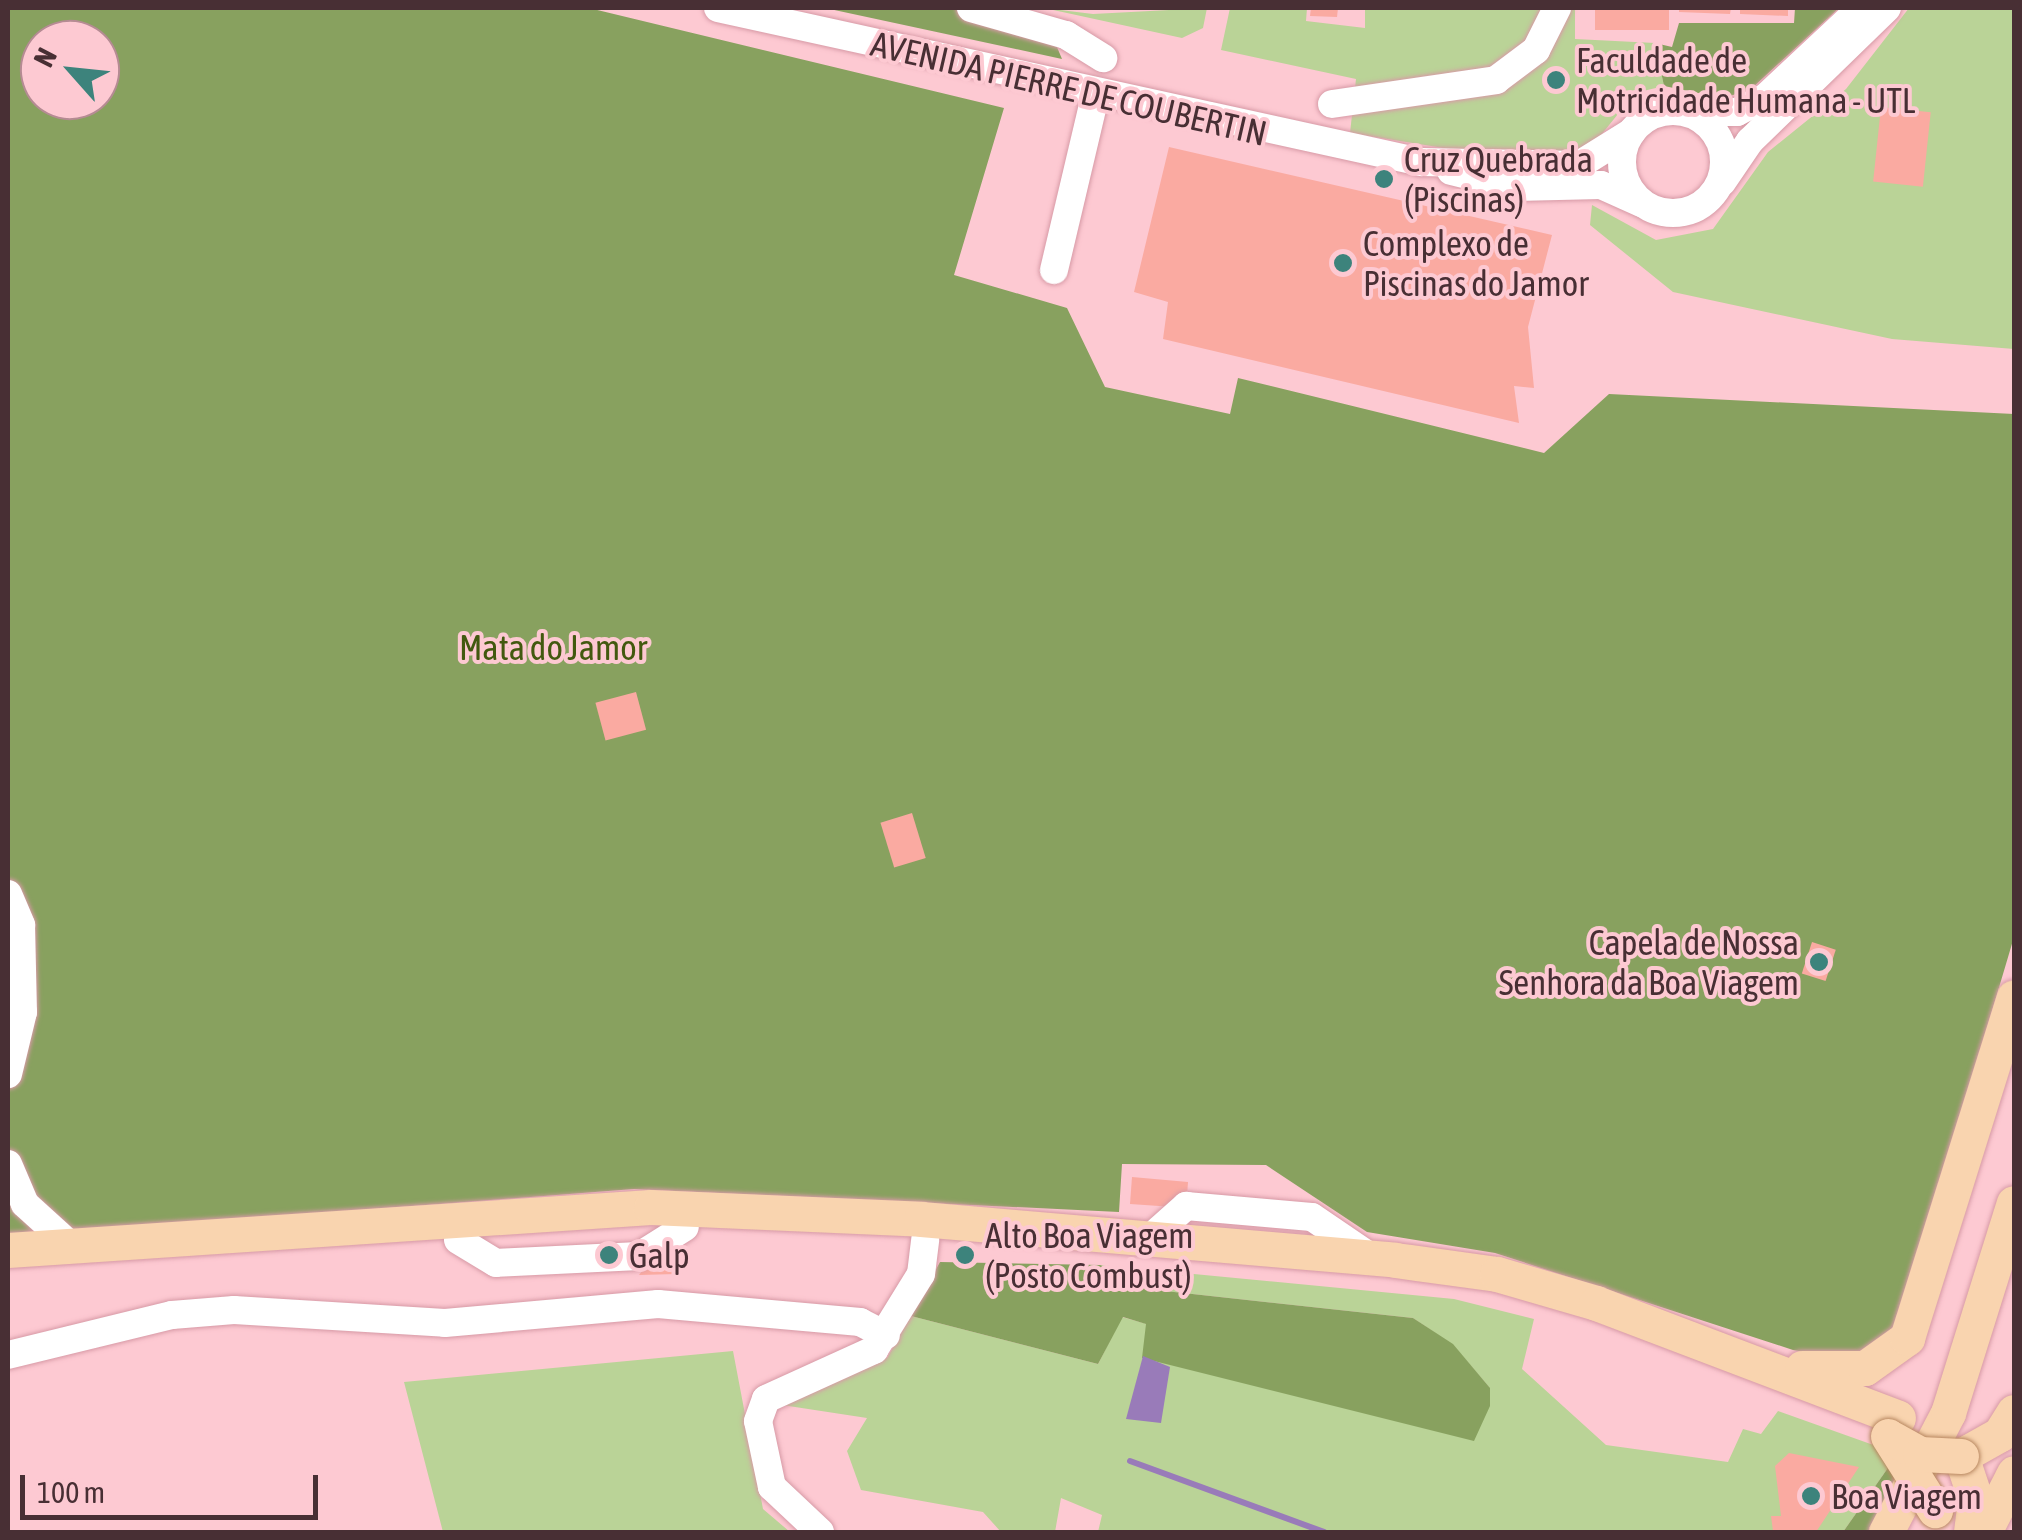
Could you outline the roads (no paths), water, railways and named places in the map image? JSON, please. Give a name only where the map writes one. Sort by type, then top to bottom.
[{"type":"main road","points":[[1758,1363],[1865,1368],[1908,1338],[2014,998]]},
{"type":"main road","points":[[1886,1532],[1948,1412],[2014,1203]]},
{"type":"main road","points":[[8,1250],[651,1206],[1149,1239],[1374,1258],[1497,1274],[1758,1363],[1893,1427],[1920,1454],[1966,1457],[2014,1412]]},
{"type":"main road","points":[[8,1270],[684,1227],[925,1239],[1491,1293],[1893,1427],[1936,1521]]},
{"type":"main road","points":[[1966,1457],[1975,1498],[1971,1532]]},
{"type":"main road","points":[[1984,1532],[2014,1472]]},
{"type":"street","name":"AVENIDA PIERRE DE COUBERTIN","points":[[718,8],[1096,97],[1420,162],[1489,184],[1609,186],[1642,203]]},
{"type":"street","points":[[971,8],[1066,35],[1103,58]]},
{"type":"street","points":[[1332,104],[1496,80],[1536,50],[1558,8]]},
{"type":"street","points":[[1861,8],[1766,97],[1737,112],[1652,116],[1632,132],[1622,170],[1642,203],[1684,213],[1719,187],[1750,141],[1887,8]]},
{"type":"street","points":[[1054,270],[1096,97]]},
{"type":"street","points":[[1684,112],[1719,138],[1719,187]]},
{"type":"street","name":"AVENIDA PIERRE DE COUBERTIN","points":[[1420,162],[1579,165],[1632,132]]},
{"type":"street","points":[[8,894],[21,924],[24,1012],[8,1074]]},
{"type":"street","points":[[8,1164],[25,1204],[70,1244]]},
{"type":"street","points":[[820,1532],[772,1487],[758,1421],[766,1399],[858,1360],[886,1335],[921,1274],[925,1239]]},
{"type":"street","points":[[8,1355],[172,1315],[234,1310],[445,1323],[658,1304],[860,1322],[886,1335]]},
{"type":"waterway","points":[[1130,1461],[1324,1532]]},
{"type":"place","name":"Faculdade de Motricidade Humana - UTL","points":[[1556,80]]},
{"type":"place","name":"Cruz Quebrada (Piscinas)","points":[[1384,179]]},
{"type":"place","name":"Complexo de Piscinas do Jamor","points":[[1343,263]]},
{"type":"place","name":"Capela de Nossa Senhora da Boa Viagem","points":[[1819,962]]},
{"type":"place","name":"Galp","points":[[609,1255]]},
{"type":"place","name":"Alto Boa Viagem (Posto Combust)","points":[[965,1255]]},
{"type":"place","name":"Boa Viagem","points":[[1811,1496]]},
{"type":"park label","name":"Mata do Jamor","points":[[553,647]]}]
